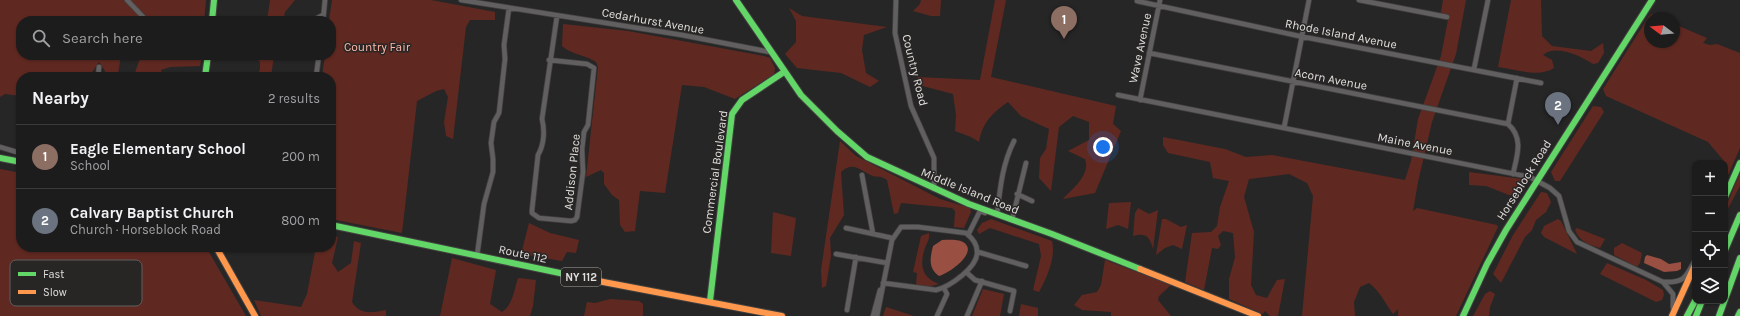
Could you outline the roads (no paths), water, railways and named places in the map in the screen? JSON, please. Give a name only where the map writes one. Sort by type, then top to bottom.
[{"type":"main road","points":[[212,16],[214,0]]},
{"type":"main road","name":"Middle Island Road","points":[[736,0],[770,52],[801,95],[837,131],[868,157],[969,204],[1258,316]]},
{"type":"main road","name":"Horseblock Road","points":[[1463,316],[1495,249],[1537,179],[1652,0]]},
{"type":"main road","points":[[206,72],[207,60]]},
{"type":"main road","name":"Commercial Boulevard","points":[[710,301],[712,270],[732,114],[736,106],[742,100],[784,72]]},
{"type":"main road","points":[[0,158],[16,160]]},
{"type":"main road","points":[[1725,196],[1740,163]]},
{"type":"main road","points":[[1728,243],[1740,215]]},
{"type":"main road","points":[[1728,240],[1736,225]]},
{"type":"main road","name":"Route 112","points":[[336,227],[782,316]]},
{"type":"main road","points":[[219,252],[255,316]]},
{"type":"main road","points":[[1728,284],[1740,258]]},
{"type":"main road","points":[[1719,316],[1740,258]]},
{"type":"main road","points":[[1672,316],[1694,268]]},
{"type":"main road","points":[[1687,316],[1693,304]]},
{"type":"main road","points":[[1696,316],[1701,304]]},
{"type":"main road","points":[[1714,316],[1720,304]]},
{"type":"main road","points":[[1738,316],[1740,312]]},
{"type":"street","points":[[127,0],[142,16]]},
{"type":"street","points":[[323,15],[325,0]]},
{"type":"street","name":"Cedarhurst Avenue","points":[[461,0],[682,35],[770,52]]},
{"type":"street","name":"Country Road","points":[[896,0],[895,33],[911,106],[934,158],[934,189]]},
{"type":"street","name":"Wave Avenue","points":[[1140,100],[1160,0]]},
{"type":"street","points":[[1284,128],[1309,0]]},
{"type":"street","points":[[1359,0],[1447,17]]},
{"type":"street","points":[[1474,70],[1488,0]]},
{"type":"street","name":"Rhode Island Avenue","points":[[1138,1],[1302,36],[1541,83]]},
{"type":"street","points":[[477,256],[484,204],[493,172],[491,141],[494,122],[499,113],[505,59],[504,45],[509,8]]},
{"type":"street","name":"Addison Place","points":[[549,60],[586,64],[594,68],[588,125],[584,132],[582,149],[583,172],[577,217],[571,222],[540,218],[532,213],[538,156],[542,149],[544,128],[542,119],[549,60],[555,37],[557,16]]},
{"type":"street","name":"Acorn Avenue","points":[[1149,53],[1508,124]]},
{"type":"street","points":[[317,72],[318,60]]},
{"type":"street","points":[[98,72],[99,67]]},
{"type":"street","points":[[1513,174],[1519,144],[1517,136],[1508,124],[1517,78]]},
{"type":"street","name":"Maine Avenue","points":[[1118,94],[1140,100],[1537,179],[1559,196],[1569,231],[1577,242],[1663,282]]},
{"type":"street","points":[[967,234],[980,211],[998,215],[1001,178],[1006,159],[1014,141]]},
{"type":"street","points":[[0,147],[16,152]]},
{"type":"street","points":[[1012,220],[1017,194],[1026,162]]},
{"type":"street","points":[[862,175],[873,234]]},
{"type":"street","points":[[1017,194],[1032,201]]},
{"type":"street","points":[[967,234],[975,212],[974,208],[969,204]]},
{"type":"street","points":[[877,316],[892,238],[902,227],[967,234]]},
{"type":"street","points":[[846,228],[892,238]]},
{"type":"street","points":[[967,234],[978,252],[1026,266]]},
{"type":"street","points":[[883,283],[936,290],[944,288],[966,272],[976,259],[978,252]]},
{"type":"street","points":[[836,254],[887,263]]},
{"type":"street","points":[[847,310],[856,258]]},
{"type":"street","points":[[1663,282],[1675,282],[1683,279],[1692,265]]},
{"type":"street","points":[[966,272],[975,280],[1014,291],[1010,311]]},
{"type":"street","points":[[966,316],[982,282]]},
{"type":"street","points":[[1663,282],[1674,297],[1672,316]]},
{"type":"street","points":[[873,316],[876,301],[883,283]]},
{"type":"street","points":[[937,316],[946,294],[944,288]]},
{"type":"place","name":"Eagle Elementary School","points":[[1064,39]]},
{"type":"place","name":"Calvary Baptist Church","points":[[1558,125]]},
{"type":"park label","name":"Country Fair","points":[[377,47]]}]
